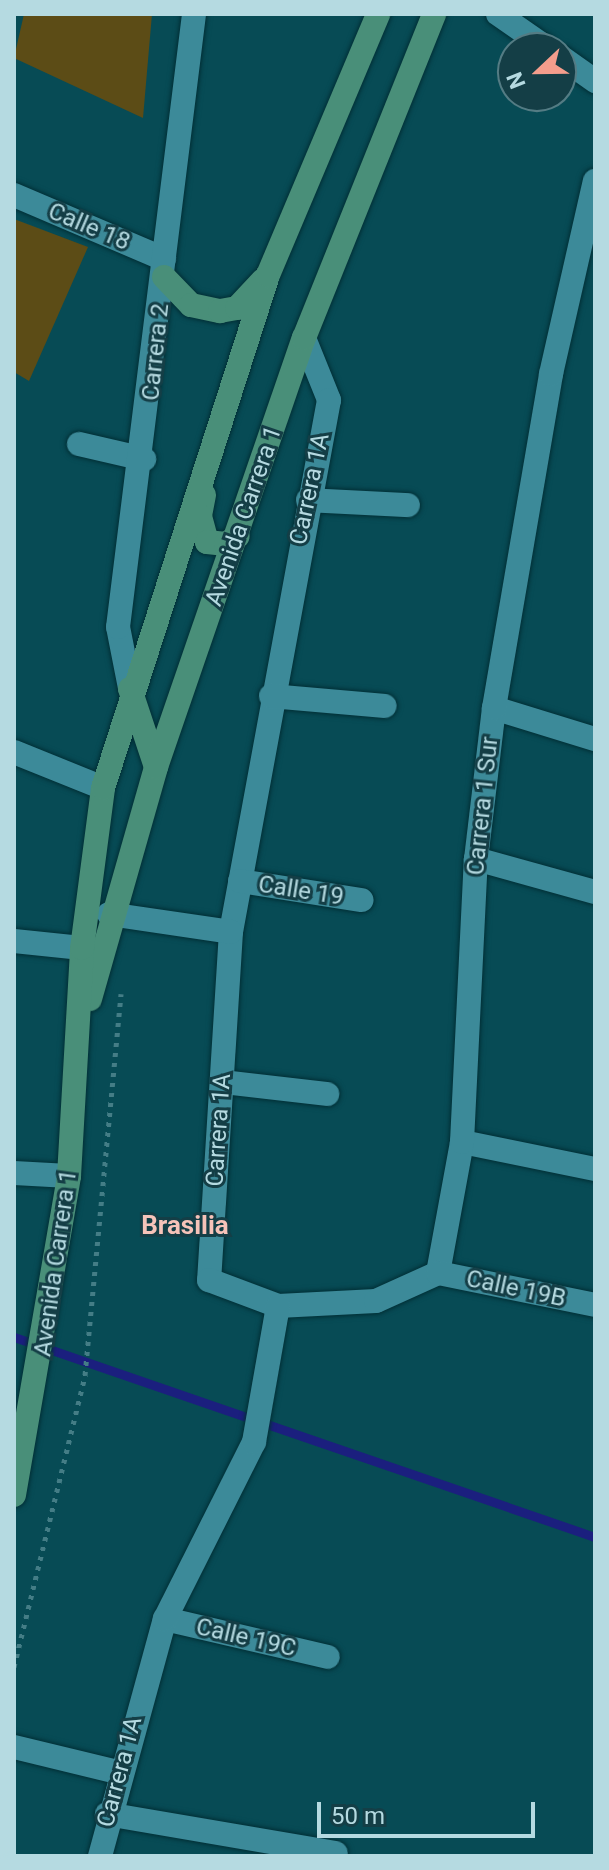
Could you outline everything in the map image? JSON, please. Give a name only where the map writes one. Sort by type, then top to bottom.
[{"type":"main road","name":"Avenida Carrera 1","points":[[14,1495],[40,1375],[69,1176],[83,1028],[82,948],[103,788],[130,688],[268,275],[378,14]]},
{"type":"main road","name":"Avenida Carrera 1","points":[[83,1028],[109,914],[156,767],[304,338],[434,14]]},
{"type":"main road","points":[[164,268],[191,305],[220,311],[237,308],[268,275]]},
{"type":"main road","points":[[223,415],[201,535],[217,546],[238,536]]},
{"type":"main road","points":[[130,688],[156,767]]},
{"type":"street","name":"Carrera 2","points":[[130,688],[118,627],[144,459],[194,14]]},
{"type":"street","points":[[498,14],[524,32]]},
{"type":"street","points":[[577,68],[595,81]]},
{"type":"street","name":"Carrera 1 Sur","points":[[438,1273],[462,1142],[476,859],[494,708],[551,374],[595,181]]},
{"type":"street","name":"Calle 18","points":[[14,195],[164,268]]},
{"type":"street","name":"Carrera 1A","points":[[100,1856],[117,1772],[165,1619],[254,1442],[278,1306],[209,1280],[231,932],[271,696],[329,400],[304,338]]},
{"type":"street","points":[[79,444],[144,459]]},
{"type":"street","points":[[308,500],[408,505]]},
{"type":"street","points":[[271,696],[385,706]]},
{"type":"street","points":[[494,708],[595,739]]},
{"type":"street","points":[[14,752],[103,788]]},
{"type":"street","points":[[476,859],[595,892]]},
{"type":"street","name":"Calle 19","points":[[240,881],[362,900]]},
{"type":"street","points":[[109,914],[231,932]]},
{"type":"street","points":[[14,941],[82,948]]},
{"type":"street","points":[[223,1082],[327,1094]]},
{"type":"street","points":[[462,1142],[593,1161]]},
{"type":"street","points":[[14,1173],[69,1176]]},
{"type":"street","points":[[278,1306],[376,1301],[438,1273]]},
{"type":"street","name":"Calle 19B","points":[[438,1273],[595,1305]]},
{"type":"street","name":"Calle 19C","points":[[165,1619],[328,1657]]},
{"type":"street","points":[[14,1747],[117,1772]]},
{"type":"street","points":[[107,1814],[336,1853]]},
{"type":"path","points":[[14,1667],[85,1375],[123,975]]},
{"type":"shaded area","points":[[24,14],[152,14],[143,118],[14,58]]},
{"type":"shaded area","points":[[14,219],[88,247],[29,381],[14,372]]},
{"type":"waterway","points":[[14,1337],[595,1537]]},
{"type":"district","name":"Brasilia","points":[[185,1226]]}]
